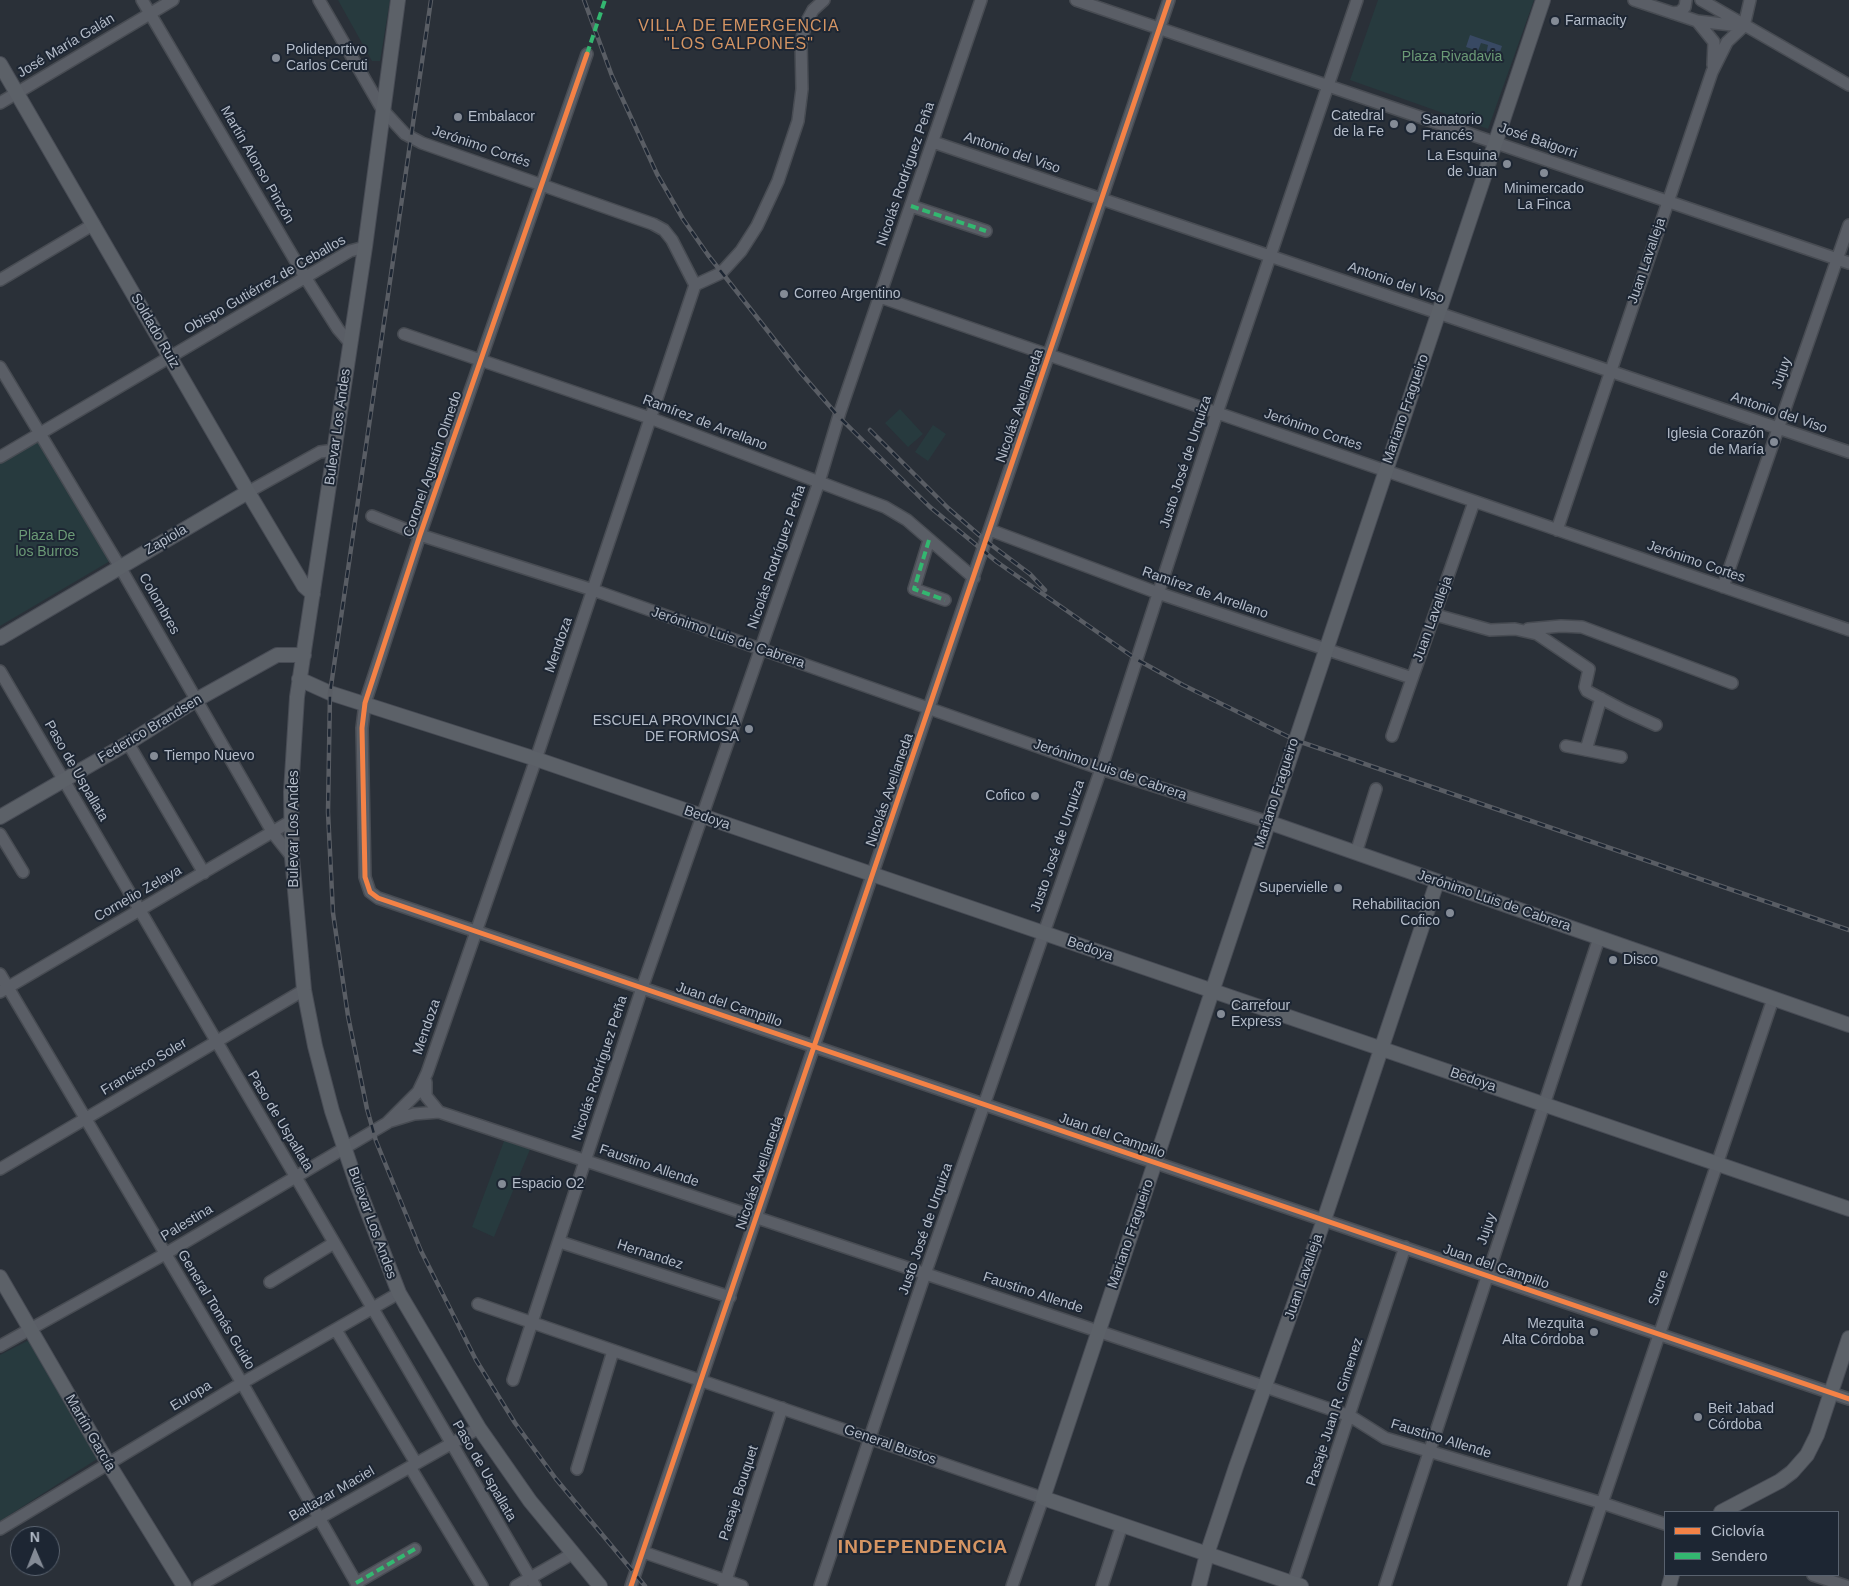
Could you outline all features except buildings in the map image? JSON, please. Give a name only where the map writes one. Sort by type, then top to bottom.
[{"type":"main road","name":"Bulevar Los Andes","points":[[398,0],[365,247],[297,697],[291,821],[292,857],[304,990],[323,1079],[369,1219],[398,1293],[479,1428],[530,1502],[600,1586]]},
{"type":"main road","name":"Mariano Fragueiro","points":[[1043,1498],[1543,0]]},
{"type":"main road","name":"Soldado Ruiz","points":[[0,64],[248,492],[304,586],[313,594]]},
{"type":"main road","name":"Zapiola","points":[[0,638],[248,492]]},
{"type":"main road","name":"Federico Brandsen","points":[[0,817],[128,743],[196,700],[277,656],[304,654]]},
{"type":"main road","name":"Bedoya","points":[[299,678],[330,693],[536,759],[1849,1209]]},
{"type":"main road","name":"Bedoya","points":[[297,697],[330,693]]},
{"type":"main road","name":"Jerónimo Luis de Cabrera","points":[[1268,822],[1849,1026]]},
{"type":"main road","name":"Juan Lavalleja","points":[[1199,1586],[1207,1554],[1324,1220],[1437,882]]},
{"type":"main road","name":"Martín García","points":[[0,1277],[108,1463],[184,1586]]},
{"type":"main road","points":[[1723,1511],[1763,1492],[1800,1464],[1814,1440],[1849,1338]]},
{"type":"main road","name":"General Bustos","points":[[1043,1498],[1295,1585]]},
{"type":"street","name":"Martín Alonso Pinzón","points":[[142,0],[305,277],[338,329],[350,342]]},
{"type":"street","name":"José María Galán","points":[[0,103],[173,0]]},
{"type":"street","name":"Jerónimo Cortés","points":[[319,0],[382,109],[394,123],[413,138],[653,224],[664,230],[672,240],[695,285]]},
{"type":"street","points":[[695,285],[721,273],[741,251],[757,226],[778,181],[798,121],[802,89],[801,41],[810,15],[824,0]]},
{"type":"street","name":"Nicolás Rodríguez Peña","points":[[513,1380],[560,1242],[642,988],[819,482],[840,412],[980,0]]},
{"type":"street","name":"José Baigorri","points":[[1076,0],[1849,263]]},
{"type":"street","name":"Nicolás Avellaneda","points":[[632,1586],[1169,0]]},
{"type":"street","name":"Justo José de Urquiza","points":[[820,1586],[925,1274],[1101,769],[1270,256],[1357,0]]},
{"type":"street","points":[[1634,0],[1697,21],[1744,26]]},
{"type":"street","points":[[1672,13],[1680,12],[1685,7],[1686,0]]},
{"type":"street","points":[[1701,0],[1849,85]]},
{"type":"street","name":"Juan Lavalleja","points":[[1556,530],[1712,72],[1728,42],[1744,26],[1748,17],[1750,0]]},
{"type":"street","points":[[1697,21],[1714,42],[1712,72]]},
{"type":"street","name":"Coronel Agustín Olmedo","points":[[370,892],[365,877],[362,728],[365,703],[420,534],[482,361],[587,54]]},
{"type":"street","name":"Antonio del Viso","points":[[933,142],[1849,452]]},
{"type":"street","points":[[911,206],[986,232]]},
{"type":"street","points":[[0,280],[94,224]]},
{"type":"street","name":"Jujuy","points":[[1723,587],[1849,225]]},
{"type":"street","name":"Obispo Gutiérrez de Ceballos","points":[[0,457],[350,251],[365,247]]},
{"type":"street","name":"Mendoza","points":[[387,1123],[418,1092],[427,1073],[536,759],[695,285]]},
{"type":"street","name":"Jerónimo Cortes","points":[[880,297],[1849,630]]},
{"type":"street","name":"Ramírez de Arrellano","points":[[404,334],[650,418],[891,510],[907,520],[974,578]]},
{"type":"street","name":"Colombres","points":[[0,367],[120,567],[273,832],[292,857]]},
{"type":"street","name":"Zapiola","points":[[248,492],[320,452],[334,450]]},
{"type":"street","name":"Juan Lavalleja","points":[[1392,736],[1436,615],[1474,502]]},
{"type":"street","name":"Jerónimo Luis de Cabrera","points":[[372,516],[420,534],[593,590],[760,650],[930,707],[1101,769],[1268,822]]},
{"type":"street","name":"Ramírez de Arrellano","points":[[990,530],[1158,593],[1412,678]]},
{"type":"street","points":[[929,540],[914,589],[945,600]]},
{"type":"street","points":[[1436,615],[1490,630],[1524,630],[1561,626],[1582,627],[1732,683]]},
{"type":"street","points":[[1524,630],[1537,634],[1589,669],[1585,687],[1587,692],[1656,724]]},
{"type":"street","name":"Paso de Uspallata","points":[[0,671],[64,779],[138,911],[296,1176],[532,1582]]},
{"type":"street","points":[[1586,750],[1601,698]]},
{"type":"street","points":[[128,743],[204,873]]},
{"type":"street","points":[[1566,746],[1621,758]]},
{"type":"street","points":[[1356,853],[1376,789]]},
{"type":"street","name":"Cornelio Zelaya","points":[[4,990],[291,821]]},
{"type":"street","points":[[0,834],[23,872]]},
{"type":"street","name":"Juan del Campillo","points":[[370,892],[378,898],[1849,1399]]},
{"type":"street","name":"Jujuy","points":[[1384,1586],[1599,938]]},
{"type":"street","name":"General Tomás Guido","points":[[0,974],[4,990],[85,1120],[242,1383],[357,1584]]},
{"type":"street","name":"Francisco Soler","points":[[0,1169],[304,990]]},
{"type":"street","name":"Sucre","points":[[1574,1586],[1773,999]]},
{"type":"street","name":"Mendoza","points":[[427,1073],[426,1096],[439,1112]]},
{"type":"street","name":"Faustino Allende","points":[[387,1123],[414,1114],[439,1112],[1266,1387],[1350,1416],[1385,1438],[1602,1503],[1664,1524]]},
{"type":"street","name":"Palestina","points":[[0,1346],[165,1254],[387,1123]]},
{"type":"street","name":"Hernandez","points":[[560,1242],[730,1297]]},
{"type":"street","points":[[270,1282],[334,1243]]},
{"type":"street","name":"Pasaje Juan R. Gimenez","points":[[1295,1585],[1405,1248]]},
{"type":"street","name":"Europa","points":[[0,1529],[242,1383],[398,1293]]},
{"type":"street","name":"General Bustos","points":[[478,1304],[1043,1498]]},
{"type":"street","points":[[336,1330],[482,1586]]},
{"type":"street","points":[[577,1469],[614,1351]]},
{"type":"street","name":"Pasaje Bouquet","points":[[725,1583],[782,1408]]},
{"type":"street","name":"Baltazar Maciel","points":[[199,1586],[479,1428]]},
{"type":"street","name":"Mariano Fragueiro","points":[[1012,1586],[1043,1498]]},
{"type":"street","points":[[1102,1586],[1122,1525]]},
{"type":"street","points":[[357,1584],[415,1549]]},
{"type":"street","points":[[643,1552],[725,1583],[742,1586]]},
{"type":"street","points":[[516,1586],[532,1582],[572,1554]]},
{"type":"street","points":[[1815,1576],[1846,1586]]},
{"type":"green space","points":[[338,0],[390,0],[380,61],[372,61]]},
{"type":"green space","name":"Plaza Rivadavia","points":[[1378,0],[1534,0],[1488,129],[1350,80]]},
{"type":"green space","points":[[900,409],[923,434],[908,447],[885,423]]},
{"type":"green space","points":[[933,425],[946,434],[928,461],[915,452]]},
{"type":"green space","name":"Plaza De los Burros","points":[[39,438],[110,561],[0,626],[0,462]]},
{"type":"green space","name":"Espacio O2","points":[[507,1133],[533,1142],[494,1237],[472,1227]]},
{"type":"green space","points":[[31,1339],[97,1459],[0,1521],[0,1355]]},
{"type":"water","points":[[1470,35],[1502,46],[1498,58],[1486,54],[1488,45],[1481,43],[1478,51],[1466,47]]},
{"type":"railway","points":[[431,0],[330,693],[328,812],[333,913],[348,1016],[367,1109],[376,1141],[421,1251],[476,1360],[515,1423],[556,1479],[645,1586]]},
{"type":"railway","points":[[584,0],[612,76],[657,174],[683,219],[708,255],[800,372],[839,417],[930,507],[997,562],[1136,659],[1183,685],[1295,740],[1849,930]]},
{"type":"railway","points":[[870,430],[948,508],[986,541],[1030,574],[1045,590]]},
{"type":"marked path","points":[[587,54],[605,0]]},
{"type":"marked path","points":[[911,206],[986,231]]},
{"type":"marked path","points":[[929,540],[914,589],[945,600]]},
{"type":"marked path","points":[[356,1583],[415,1549]]},
{"type":"cycle path","points":[[631,1586],[1169,0]]},
{"type":"cycle path","points":[[587,54],[420,535],[365,703],[362,728],[365,877],[370,892],[378,898],[1849,1399]]},
{"type":"place","name":"Farmacity","points":[[1555,21]]},
{"type":"place","name":"Polideportivo Carlos Ceruti","points":[[276,58]]},
{"type":"place","name":"Embalacor","points":[[458,117]]},
{"type":"place","name":"Catedral de la Fe","points":[[1394,124]]},
{"type":"place","name":"Sanatorio Francés","points":[[1411,128]]},
{"type":"place","name":"La Esquina de Juan","points":[[1507,164]]},
{"type":"place","name":"Minimercado La Finca","points":[[1544,173]]},
{"type":"place","name":"Correo Argentino","points":[[784,294]]},
{"type":"place","name":"Iglesia Corazón de María","points":[[1774,442]]},
{"type":"place","name":"ESCUELA PROVINCIA DE FORMOSA","points":[[749,729]]},
{"type":"place","name":"Tiempo Nuevo","points":[[154,756]]},
{"type":"place","name":"Cofico","points":[[1035,796]]},
{"type":"place","name":"Supervielle","points":[[1338,888]]},
{"type":"place","name":"Rehabilitacion Cofico","points":[[1450,913]]},
{"type":"place","name":"Disco","points":[[1613,960]]},
{"type":"place","name":"Carrefour Express","points":[[1221,1014]]},
{"type":"place","name":"Espacio O2","points":[[502,1184]]},
{"type":"place","name":"Mezquita Alta Córdoba","points":[[1594,1332]]},
{"type":"place","name":"Beit Jabad Córdoba","points":[[1698,1417]]},
{"type":"district","name":"VILLA DE EMERGENCIA \"LOS GALPONES\"","points":[[739,36]]},
{"type":"district","name":"INDEPENDENCIA","points":[[923,1548]]}]
